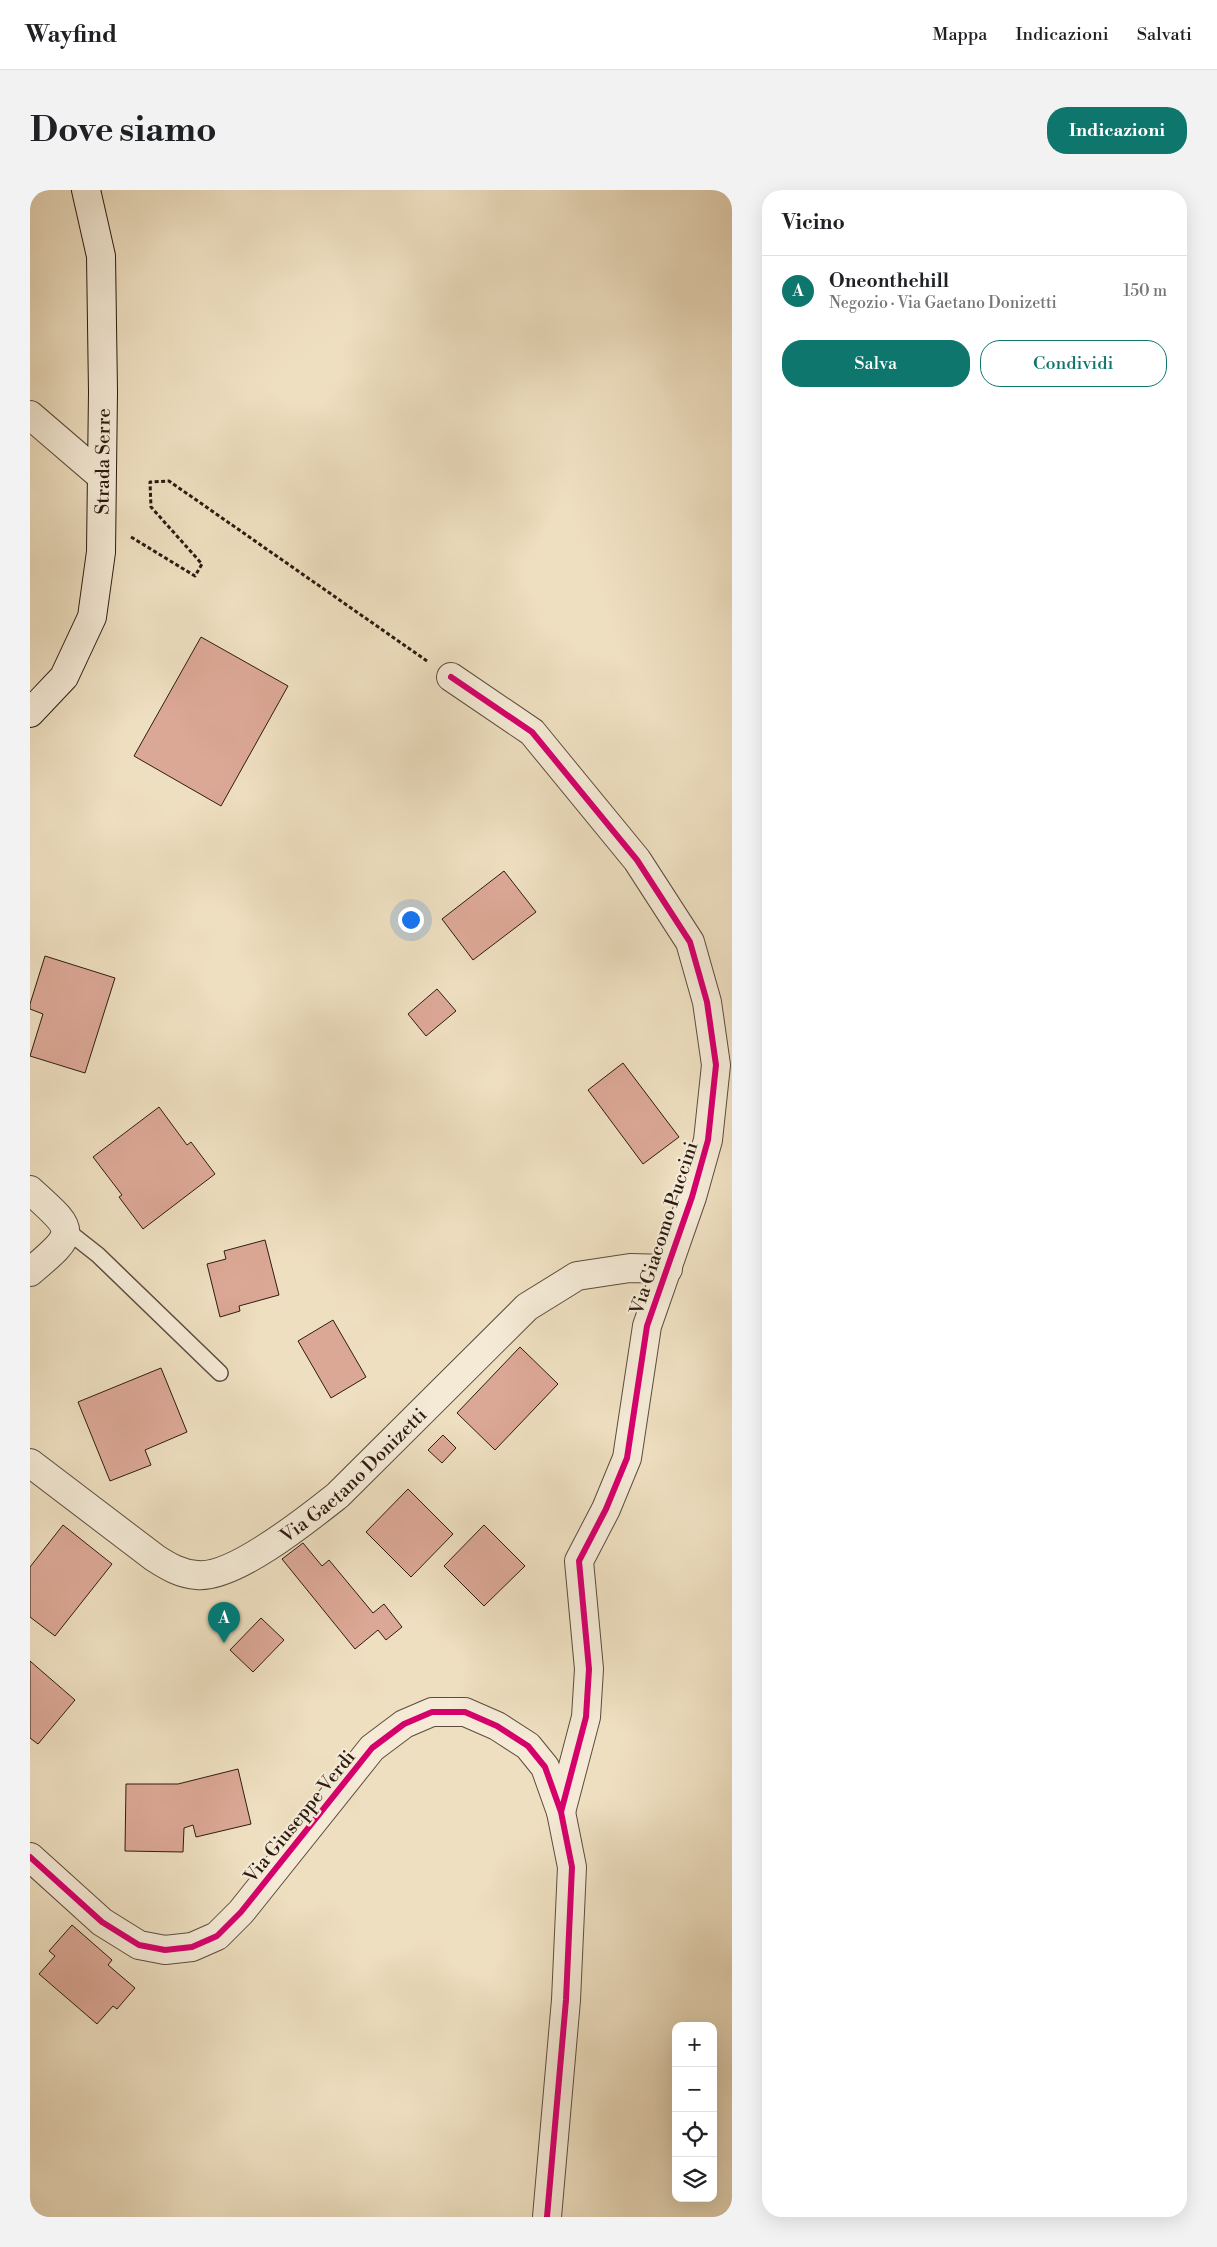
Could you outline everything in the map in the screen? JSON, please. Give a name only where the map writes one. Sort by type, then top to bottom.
[{"type":"street","name":"Strada Serre","points":[[30,713],[64,677],[92,617],[101,552],[102,256],[86,190]]},
{"type":"street","points":[[30,415],[101,476]]},
{"type":"street","name":"Via Giacomo Puccini","points":[[450,677],[532,732],[638,860],[690,942],[706,1002],[716,1065],[708,1140],[668,1269],[647,1326],[627,1458],[606,1509],[579,1561],[589,1669],[586,1716],[561,1812]]},
{"type":"street","points":[[30,1190],[59,1215],[65,1229],[62,1244],[30,1272]]},
{"type":"street","name":"Via Gaetano Donizetti","points":[[30,1463],[155,1558],[176,1571],[199,1576],[228,1570],[306,1520],[338,1495],[527,1307],[577,1276],[630,1268],[668,1269]]},
{"type":"street","name":"Via Giuseppe Verdi","points":[[30,1857],[102,1922],[139,1945],[165,1950],[192,1947],[217,1936],[241,1912],[372,1748],[404,1724],[432,1712],[466,1712],[497,1726],[528,1746],[545,1767],[561,1812],[571,1877],[566,2000],[547,2217]]},
{"type":"lane","points":[[65,1229],[98,1255],[220,1373]]},
{"type":"path","points":[[100,519],[196,576],[202,564],[151,507],[150,482],[169,481],[450,677]]},
{"type":"building","points":[[201,637],[288,686],[221,806],[134,756]]},
{"type":"building","points":[[504,871],[536,912],[473,960],[442,919]]},
{"type":"building","points":[[45,956],[115,978],[85,1073],[30,1056],[43,1014],[30,1009],[30,1004]]},
{"type":"building","points":[[437,989],[456,1011],[426,1036],[408,1014]]},
{"type":"building","points":[[623,1063],[679,1137],[643,1164],[588,1090]]},
{"type":"building","points":[[159,1107],[187,1145],[191,1142],[215,1174],[143,1229],[119,1197],[122,1195],[93,1157]]},
{"type":"building","points":[[265,1240],[279,1295],[239,1306],[240,1311],[220,1317],[207,1264],[226,1259],[224,1251]]},
{"type":"building","points":[[333,1320],[366,1377],[331,1398],[298,1341]]},
{"type":"building","points":[[520,1347],[558,1384],[495,1450],[457,1413]]},
{"type":"building","points":[[161,1368],[187,1432],[145,1450],[151,1465],[110,1481],[78,1402]]},
{"type":"building","points":[[443,1435],[456,1448],[442,1463],[428,1450]]},
{"type":"building","points":[[408,1489],[453,1534],[411,1577],[366,1532]]},
{"type":"building","points":[[63,1525],[112,1564],[55,1636],[30,1617],[30,1567]]},
{"type":"building","points":[[484,1525],[525,1566],[484,1606],[444,1566]]},
{"type":"building","points":[[303,1543],[322,1566],[329,1560],[373,1613],[384,1604],[402,1627],[386,1640],[378,1630],[355,1649],[282,1559]]},
{"type":"building","points":[[261,1618],[284,1640],[253,1672],[230,1650]]},
{"type":"building","points":[[30,1661],[75,1700],[38,1744],[30,1738]]},
{"type":"building","points":[[238,1769],[251,1824],[196,1837],[193,1825],[184,1828],[183,1852],[125,1851],[126,1784],[178,1784]]},
{"type":"building","points":[[72,1925],[112,1960],[108,1965],[135,1988],[117,2009],[113,2006],[97,2024],[39,1974],[55,1956],[49,1951]]},
{"type":"cycle path","points":[[451,677],[532,732],[637,860],[690,942],[707,1002],[716,1065],[708,1140],[692,1197],[647,1326],[627,1458],[606,1509],[579,1561],[589,1669],[586,1717],[561,1812]]},
{"type":"cycle path","points":[[30,1857],[102,1922],[139,1945],[165,1950],[192,1947],[217,1936],[241,1912],[372,1748],[404,1724],[432,1712],[465,1712],[497,1726],[528,1746],[545,1767],[561,1812],[572,1867],[566,2000],[547,2217]]},
{"type":"place","name":"Oneonthehill","points":[[224,1643]]}]
